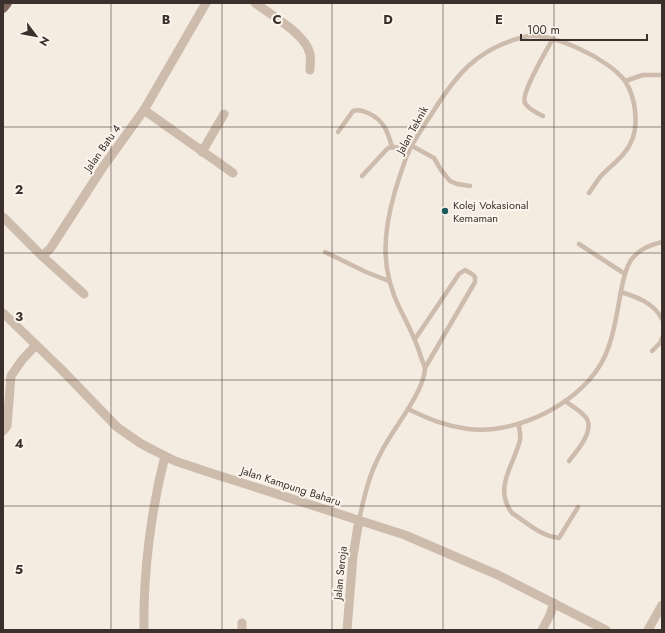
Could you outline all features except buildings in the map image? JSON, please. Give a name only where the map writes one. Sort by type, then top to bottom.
[{"type":"main road","points":[[3,8],[7,3]]},
{"type":"street","name":"Jalan Batu 4","points":[[42,256],[50,249],[60,235],[103,167],[144,110],[206,3]]},
{"type":"street","points":[[255,3],[299,36],[306,44],[310,54],[310,70]]},
{"type":"street","points":[[144,110],[233,173]]},
{"type":"street","points":[[202,152],[224,114]]},
{"type":"street","points":[[3,216],[42,256],[84,294]]},
{"type":"street","name":"Jalan Kampung Baharu","points":[[3,312],[117,428],[140,443],[175,461],[405,535],[498,574],[606,630]]},
{"type":"street","points":[[3,431],[6,426],[11,376],[22,360],[36,345]]},
{"type":"street","points":[[144,630],[147,565],[150,539],[158,485],[165,456]]},
{"type":"street","name":"Jalan Seroja","points":[[347,630],[353,556],[359,520]]},
{"type":"street","points":[[542,630],[550,615],[554,603]]},
{"type":"street","points":[[648,630],[662,605]]},
{"type":"lane","name":"Jalan Teknik","points":[[425,368],[415,339],[400,309],[389,281],[385,251],[386,237],[391,206],[398,180],[409,152],[443,95],[456,78],[473,61],[488,51],[506,43],[526,37],[543,37],[576,47],[591,55],[607,65],[624,81],[630,91],[634,110],[635,120],[632,140],[620,159],[601,176],[589,193]]},
{"type":"lane","points":[[542,116],[526,105],[524,99],[526,89],[552,40]]},
{"type":"lane","points":[[624,81],[643,75],[662,75]]},
{"type":"lane","points":[[338,132],[353,111],[360,110],[373,115],[383,123],[388,132],[392,147]]},
{"type":"lane","points":[[412,146],[434,158],[450,181],[457,184],[470,186]]},
{"type":"lane","points":[[362,176],[388,148],[400,148],[409,152]]},
{"type":"lane","points":[[408,408],[435,422],[469,429],[500,428],[519,424],[565,401],[588,380],[605,357],[611,340],[627,267],[635,255],[648,246],[662,242]]},
{"type":"lane","points":[[579,244],[625,274]]},
{"type":"lane","points":[[325,252],[366,272],[389,281]]},
{"type":"lane","points":[[359,520],[365,494],[374,467],[389,438],[419,388],[425,368],[475,282],[475,277],[472,274],[465,270],[459,274],[415,339]]},
{"type":"lane","points":[[621,292],[644,300],[655,308],[662,319]]},
{"type":"lane","points":[[652,352],[660,343],[662,338]]},
{"type":"lane","points":[[565,401],[585,416],[588,421],[587,434],[569,461]]},
{"type":"lane","points":[[519,424],[520,440],[510,465],[505,483],[505,492],[512,513],[542,533],[556,538],[561,536],[578,507]]},
{"type":"place","name":"Kolej Vokasional Kemaman","points":[[445,211]]}]
